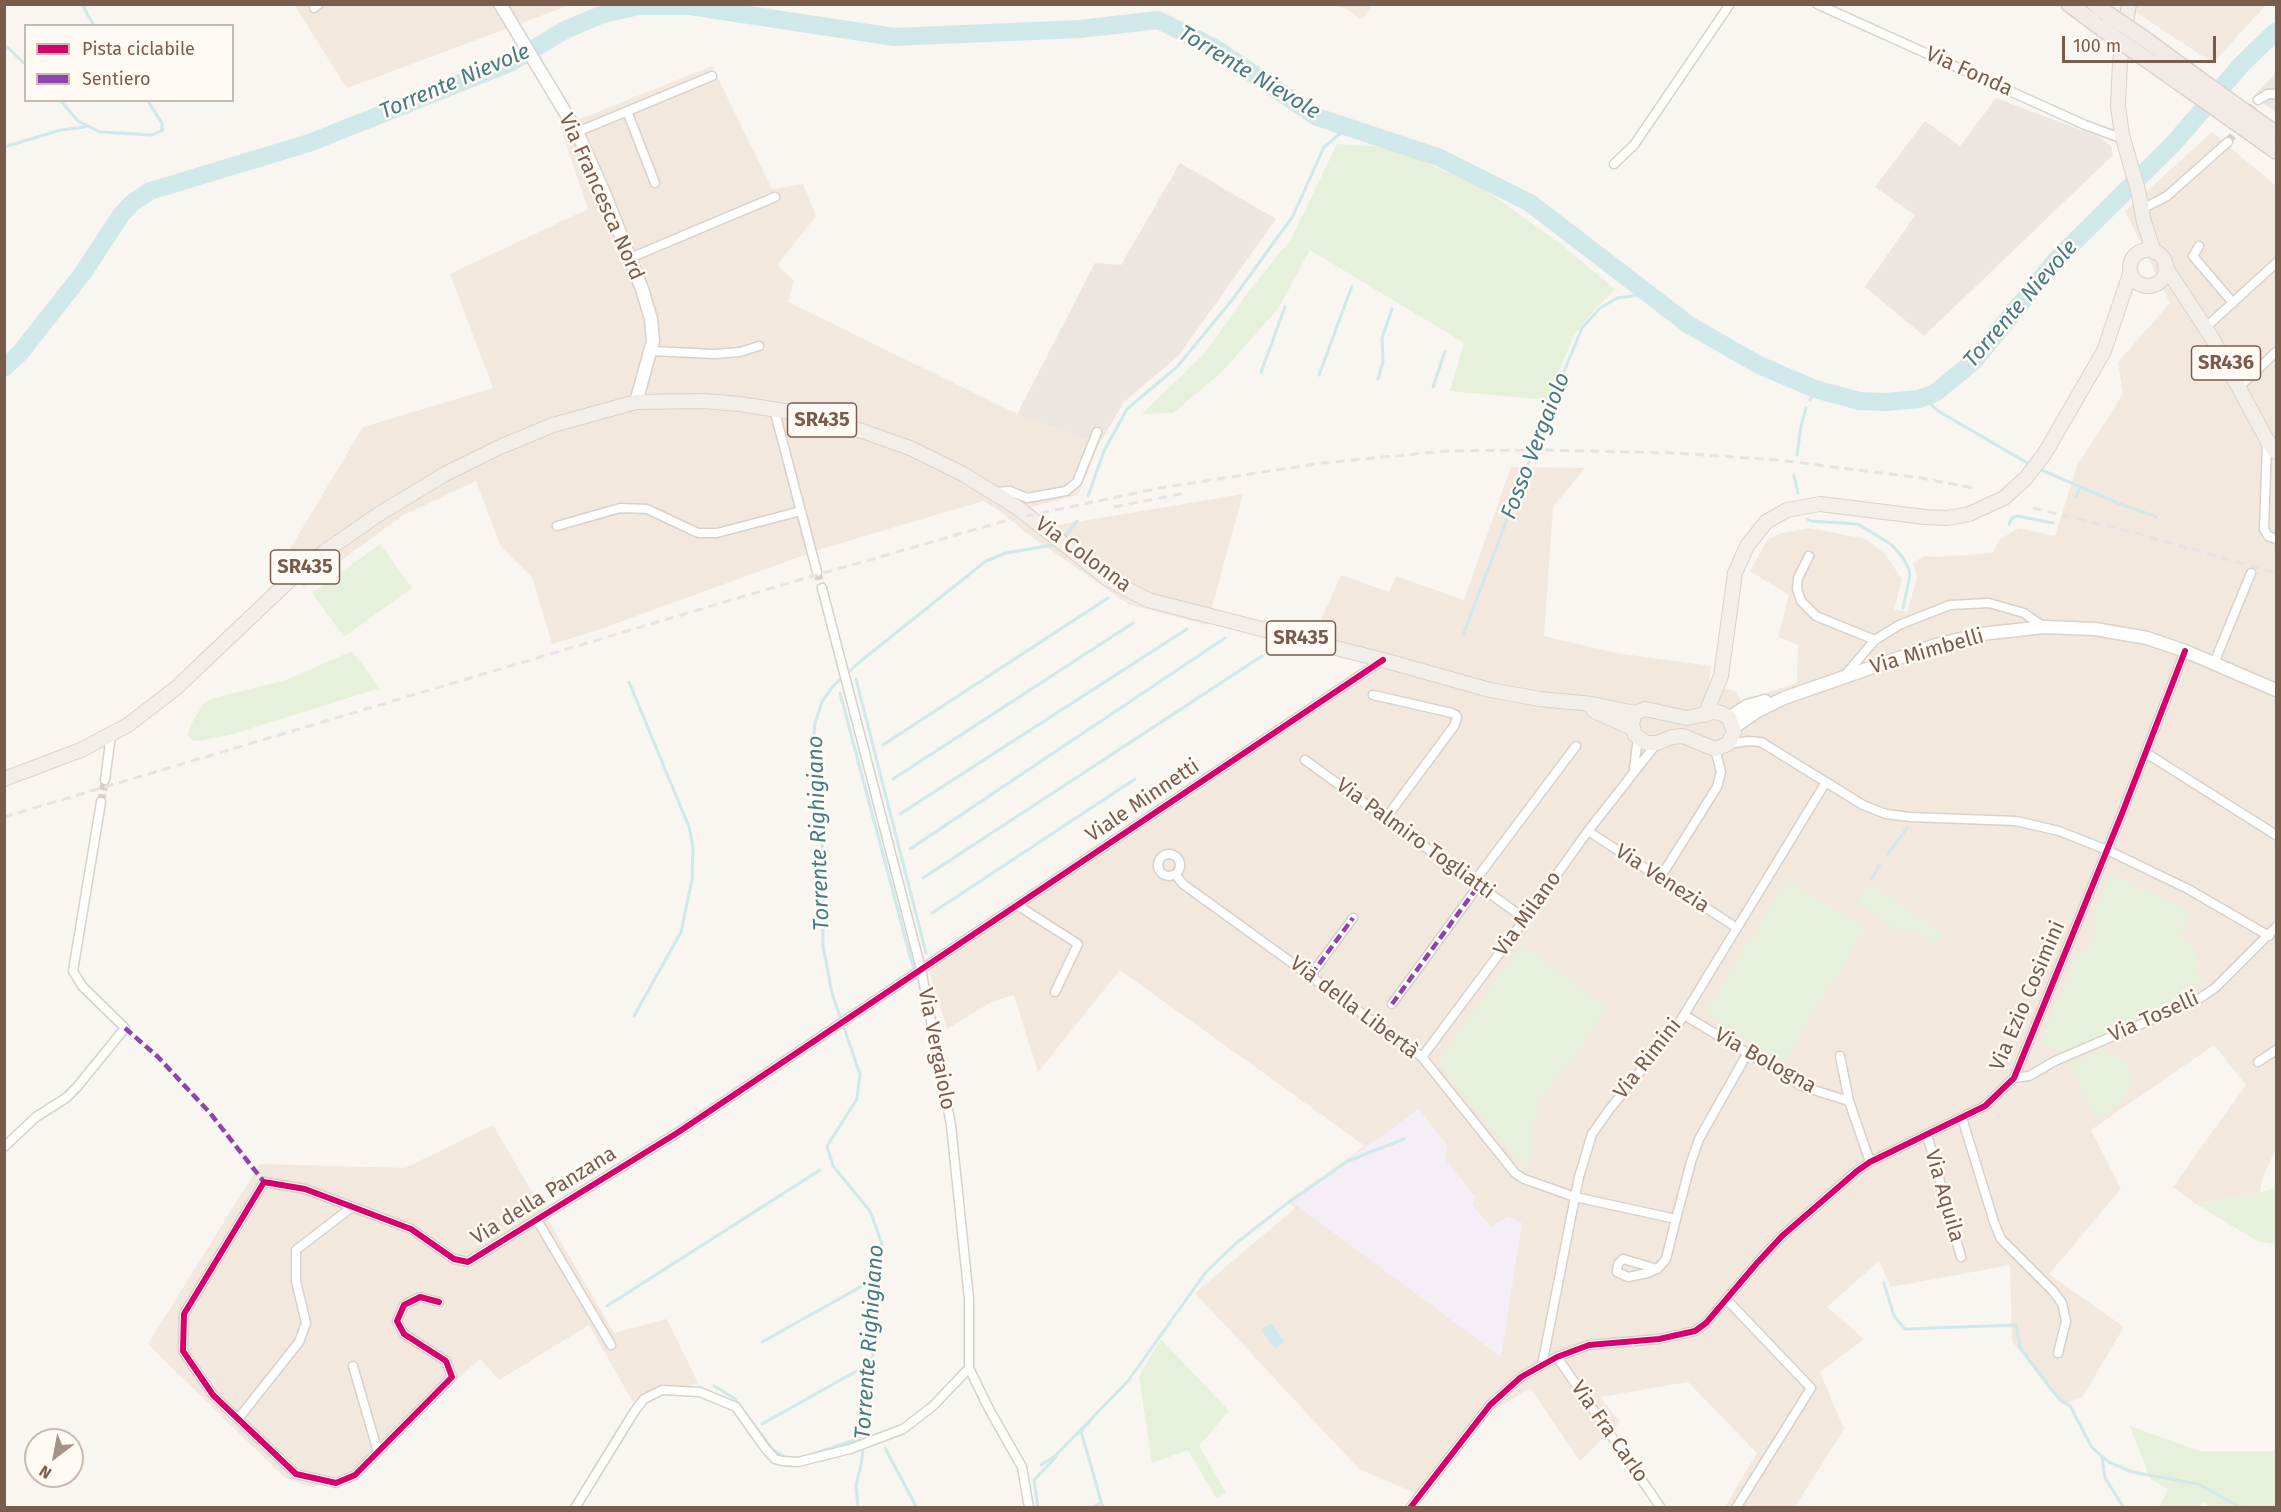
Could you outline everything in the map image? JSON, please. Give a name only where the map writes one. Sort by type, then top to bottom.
[{"type":"highway","points":[[2069,4],[2100,27],[2143,47]]},
{"type":"highway","points":[[2100,8],[2143,47],[2257,129],[2277,151]]},
{"type":"highway","points":[[2257,129],[2277,134]]},
{"type":"main road","name":"Via Francesca Nord","points":[[500,4],[577,132],[642,289],[651,319],[653,341],[636,402]]},
{"type":"main road","points":[[2129,4],[2118,84],[2118,106],[2122,135],[2154,252]]},
{"type":"main road","points":[[1705,715],[1721,676],[1735,573],[1746,546],[1774,517],[1798,507],[1820,504],[1948,518],[1969,514],[2004,498],[2026,478],[2058,432],[2104,351],[2121,306],[2130,274],[2130,263],[2137,254],[2143,216]]},
{"type":"main road","points":[[2130,274],[2137,283],[2153,286],[2164,273],[2163,259],[2154,252],[2147,250],[2137,254]]},
{"type":"main road","name":"SR436","points":[[2164,273],[2179,289],[2205,328],[2277,452]]},
{"type":"main road","points":[[2121,306],[2147,286]]},
{"type":"main road","name":"Via Colonna","points":[[636,402],[703,401],[774,409],[862,431],[910,448],[956,470],[993,492],[1023,503],[1108,579],[1148,600],[1490,690],[1540,699],[1576,702]]},
{"type":"main road","name":"SR435","points":[[4,779],[49,764],[111,735],[176,688],[292,578],[327,550],[379,514],[445,474],[502,446],[554,425],[636,402]]},
{"type":"main road","name":"Via Mimbelli","points":[[1729,720],[1755,703],[1784,698],[1936,645],[1981,634],[2044,627],[2119,632],[2185,651],[2214,663]]},
{"type":"main road","name":"SR435","points":[[2214,663],[2277,690]]},
{"type":"main road","points":[[1721,676],[1729,720],[1722,746]]},
{"type":"main road","name":"SR435","points":[[1576,702],[1635,713],[1650,709],[1687,718],[1714,712],[1729,720]]},
{"type":"main road","name":"SR435","points":[[1576,702],[1635,733],[1646,742],[1683,736],[1722,746]]},
{"type":"main road","points":[[1635,713],[1635,733]]},
{"type":"street","points":[[1614,164],[1634,145],[1730,4]]},
{"type":"street","name":"Via Fonda","points":[[1817,4],[2085,125],[2115,136],[2122,135]]},
{"type":"street","points":[[577,132],[712,76]]},
{"type":"street","points":[[2258,100],[2268,94],[2277,94]]},
{"type":"street","points":[[627,111],[655,183]]},
{"type":"street","points":[[2143,216],[2228,142]]},
{"type":"street","points":[[630,258],[775,197]]},
{"type":"street","points":[[2199,246],[2193,256],[2233,303]]},
{"type":"street","points":[[2205,328],[2277,263]]},
{"type":"street","points":[[651,351],[715,354],[740,352],[759,346]]},
{"type":"street","points":[[2239,387],[2277,352]]},
{"type":"street","points":[[774,409],[817,572]]},
{"type":"street","points":[[1023,503],[1062,493],[1074,485],[1097,432]]},
{"type":"street","points":[[2272,442],[2264,525],[2272,538]]},
{"type":"street","points":[[557,526],[620,508],[647,509],[698,533],[717,532],[801,511]]},
{"type":"street","points":[[1809,556],[1798,579],[1797,589],[1802,601],[1816,616],[1875,640]]},
{"type":"street","points":[[2214,663],[2251,573]]},
{"type":"street","name":"Via Vergaiolo","points":[[822,588],[921,969],[951,1125],[969,1299],[969,1368],[1022,1467],[1029,1508]]},
{"type":"street","points":[[1843,677],[1875,640],[1899,625],[1950,605],[1989,603],[2024,614],[2044,627]]},
{"type":"street","name":"Via Ezio Cosimini","points":[[1410,1508],[1490,1405],[1521,1377],[1557,1357],[1589,1345],[1659,1339],[1695,1331],[1706,1323],[1782,1236],[1849,1177],[1870,1162],[1985,1107],[2014,1078],[2185,651]]},
{"type":"street","name":"Viale Minnetti","points":[[921,969],[1383,660]]},
{"type":"street","points":[[1373,695],[1452,713],[1457,718],[1454,726],[1386,818]]},
{"type":"street","points":[[1633,771],[1635,733]]},
{"type":"street","points":[[105,780],[111,735]]},
{"type":"street","points":[[1660,878],[1717,787],[1721,772],[1722,746],[1748,741],[1761,742],[1863,805],[1886,814],[1910,818],[2030,823],[2059,831],[2107,850],[2188,889],[2269,936]]},
{"type":"street","name":"Via Milano","points":[[1422,1057],[1526,919],[1588,831],[1657,742]]},
{"type":"street","points":[[1392,1004],[1576,746]]},
{"type":"street","points":[[2146,753],[2277,835]]},
{"type":"street","name":"Via Palmiro Togliatti","points":[[1305,760],[1526,919]]},
{"type":"street","name":"Via Rimini","points":[[1542,1365],[1575,1197],[1592,1134],[1684,1015],[1826,782]]},
{"type":"street","points":[[4,1147],[36,1117],[66,1098],[125,1028],[82,986],[73,971],[101,802]]},
{"type":"street","name":"Via Venezia","points":[[1588,831],[1737,928]]},
{"type":"street","name":"Via della Libertà","points":[[1175,874],[1183,884],[1422,1057],[1515,1173],[1524,1179],[1575,1197],[1676,1219]]},
{"type":"street","points":[[1017,905],[1078,944],[1055,992]]},
{"type":"street","points":[[1311,975],[1353,918]]},
{"type":"street","name":"Via Toselli","points":[[2014,1078],[2029,1076],[2055,1061],[2197,1000],[2215,988],[2277,927]]},
{"type":"street","name":"Via della Panzana","points":[[439,1302],[420,1297],[404,1305],[397,1321],[404,1334],[446,1361],[452,1377],[356,1474],[336,1483],[296,1474],[213,1395],[183,1351],[184,1314],[264,1182],[305,1189],[411,1229],[454,1259],[468,1262],[678,1133],[921,969]]},
{"type":"street","name":"Via Bologna","points":[[1684,1015],[1804,1087],[1849,1101]]},
{"type":"street","points":[[2258,1062],[2277,1050]]},
{"type":"street","points":[[1657,1269],[1666,1258],[1690,1162],[1699,1139],[1748,1054]]},
{"type":"street","points":[[1840,1056],[1849,1101],[1870,1162]]},
{"type":"street","points":[[1962,1118],[2001,1239],[2062,1303],[2066,1321],[2058,1353]]},
{"type":"street","name":"Via Aquila","points":[[1927,1136],[1961,1257]]},
{"type":"street","points":[[238,1419],[299,1342],[306,1323],[296,1281],[296,1250],[352,1207]]},
{"type":"street","points":[[537,1220],[611,1345]]},
{"type":"street","points":[[1727,1300],[1811,1388],[1736,1508]]},
{"type":"street","name":"Via Fra Carlo","points":[[1557,1357],[1661,1508]]},
{"type":"street","points":[[353,1366],[378,1452]]},
{"type":"street","points":[[575,1508],[634,1412],[644,1399],[662,1390],[700,1392],[736,1407],[775,1459],[798,1462],[850,1449],[903,1429],[933,1406],[969,1368]]},
{"type":"shaded area","points":[[1372,4],[1362,20],[1345,8],[1329,5]]},
{"type":"shaded area","points":[[294,5],[570,5],[347,88]]},
{"type":"shaded area","points":[[2125,5],[2266,5],[2213,63]]},
{"type":"shaded area","points":[[712,66],[772,189],[803,184],[816,216],[777,265],[794,281],[788,302],[1017,414],[1099,444],[1078,495],[1031,507],[1052,526],[1243,494],[1207,625],[1128,604],[983,501],[821,549],[592,632],[552,644],[532,577],[501,547],[476,481],[404,515],[304,587],[281,564],[363,427],[493,388],[450,274],[588,209],[560,127]]},
{"type":"shaded area","points":[[2276,73],[2276,112],[2254,96]]},
{"type":"shaded area","points":[[1996,98],[2099,137],[2111,146],[2113,155],[1924,336],[1865,287],[1915,215],[1875,187],[1925,121],[1960,146]]},
{"type":"shaded area","points":[[2212,132],[2276,186],[2276,1148],[2262,1179],[2260,1193],[2196,1204],[2173,1187],[2246,1085],[2214,1045],[2091,1130],[2121,1189],[2049,1274],[2124,1327],[2083,1396],[2062,1405],[2012,1341],[2010,1265],[1891,1287],[1879,1261],[1827,1307],[1864,1339],[1820,1372],[1844,1429],[1795,1507],[1725,1507],[1757,1453],[1688,1382],[1600,1397],[1620,1422],[1580,1461],[1530,1388],[1483,1417],[1422,1496],[1359,1469],[1195,1293],[1295,1208],[1287,1201],[1365,1146],[1120,970],[1038,1072],[1014,995],[993,1001],[947,1029],[926,960],[1314,707],[1367,664],[1311,650],[1316,631],[1341,575],[1389,592],[1396,576],[1464,600],[1511,467],[1585,468],[1553,507],[1544,636],[1616,653],[1711,666],[1709,686],[1736,691],[1741,701],[1797,683],[1798,645],[1778,637],[1789,595],[1750,571],[1767,540],[1782,533],[1809,528],[1866,539],[1885,554],[1902,579],[1894,609],[1907,612],[1917,578],[1913,563],[1924,556],[1993,553],[1998,541],[2018,528],[2055,536],[2077,466],[2123,394],[2118,362],[2170,303],[2125,211]]},
{"type":"shaded area","points":[[1180,163],[1276,219],[1179,355],[1124,402],[1099,444],[1017,414],[1095,263],[1121,265]]},
{"type":"shaded area","points":[[1419,1109],[1448,1146],[1445,1159],[1475,1196],[1472,1205],[1491,1226],[1508,1217],[1522,1223],[1501,1357],[1291,1201]]},
{"type":"shaded area","points":[[493,1125],[614,1333],[667,1319],[698,1383],[633,1402],[589,1325],[499,1380],[480,1359],[344,1478],[312,1487],[285,1478],[148,1344],[260,1164],[405,1168]]},
{"type":"green space","points":[[1337,144],[1389,147],[1481,187],[1562,245],[1615,289],[1574,335],[1547,400],[1450,391],[1464,343],[1310,250],[1278,309],[1222,372],[1173,413],[1142,414],[1205,353],[1245,296],[1291,239]]},
{"type":"green space","points":[[380,544],[412,588],[344,637],[312,593]]},
{"type":"green space","points":[[352,651],[380,688],[233,734],[198,741],[188,736],[190,726],[204,703],[210,699],[286,680]]},
{"type":"green space","points":[[2109,875],[2190,910],[2180,936],[2194,949],[2199,962],[2197,974],[2201,976],[2197,985],[2193,984],[2188,989],[2190,998],[2064,1053],[2041,1044],[2076,953],[2088,948],[2096,935],[2095,922],[2091,917]]},
{"type":"green space","points":[[1787,880],[1866,928],[1784,1062],[1705,1012]]},
{"type":"green space","points":[[1870,884],[1943,934],[1936,944],[1915,929],[1896,929],[1857,902]]},
{"type":"green space","points":[[1522,944],[1605,1006],[1590,1037],[1538,1102],[1527,1172],[1437,1062]]},
{"type":"green space","points":[[2106,1048],[2110,1056],[2116,1053],[2120,1062],[2126,1060],[2133,1077],[2124,1099],[2111,1111],[2096,1118],[2071,1063]]},
{"type":"green space","points":[[2276,1187],[2276,1244],[2257,1241],[2196,1204],[2260,1193]]},
{"type":"green space","points":[[1161,1339],[1229,1411],[1199,1446],[1226,1493],[1216,1498],[1188,1450],[1152,1463],[1139,1376]]},
{"type":"green space","points":[[2130,1426],[2200,1451],[2276,1451],[2276,1507],[2210,1507],[2204,1502],[2198,1507],[2159,1507],[2168,1489],[2150,1479]]},
{"type":"water","points":[[1271,1323],[1284,1342],[1275,1349],[1261,1330]]},
{"type":"waterway","points":[[82,4],[93,24]]},
{"type":"waterway","name":"Torrente Nievole","points":[[4,368],[20,353],[83,273],[121,215],[132,203],[150,191],[309,143],[510,63],[565,30],[603,14],[639,6],[690,6],[894,37],[1080,29],[1158,20],[1215,48],[1317,117],[1438,157],[1530,203],[1689,325],[1759,365],[1815,389],[1859,401],[1886,402],[1919,399],[1935,393],[1973,362],[2056,260],[2173,144],[2242,64],[2276,31]]},
{"type":"waterway","points":[[4,44],[24,63]]},
{"type":"waterway","points":[[62,102],[78,121],[100,132],[152,135],[163,130],[162,123],[148,102]]},
{"type":"waterway","points":[[4,147],[61,130],[85,127]]},
{"type":"waterway","name":"Torrente Righigiano","points":[[1088,496],[1104,451],[1127,409],[1177,367],[1232,300],[1293,216],[1324,147],[1348,127]]},
{"type":"waterway","points":[[1319,375],[1352,286]]},
{"type":"waterway","name":"Fosso Vergaiolo","points":[[1463,635],[1582,328],[1600,308],[1617,298],[1646,294]]},
{"type":"waterway","points":[[1261,372],[1285,307]]},
{"type":"waterway","points":[[1378,379],[1383,361],[1382,338],[1392,309]]},
{"type":"waterway","points":[[1433,387],[1445,351]]},
{"type":"waterway","points":[[1810,400],[1815,389]]},
{"type":"waterway","points":[[1923,397],[1938,411],[2031,465]]},
{"type":"waterway","points":[[1797,455],[1806,408]]},
{"type":"waterway","points":[[2039,469],[2120,504],[2157,517]]},
{"type":"waterway","points":[[1794,476],[1798,493]]},
{"type":"waterway","points":[[2076,497],[2080,488]]},
{"type":"waterway","points":[[2009,524],[2012,518],[2017,516],[2053,523]]},
{"type":"waterway","points":[[1807,519],[1858,524],[1892,545],[1904,559],[1909,570],[1910,576],[1903,608]]},
{"type":"waterway","name":"Torrente Righigiano","points":[[1065,536],[1077,521]]},
{"type":"waterway","name":"Torrente Righigiano","points":[[858,1508],[856,1485],[861,1465],[869,1403],[882,1244],[870,1211],[833,1166],[827,1146],[857,1099],[860,1074],[832,993],[823,946],[822,810],[812,753],[815,723],[822,702],[833,686],[986,561],[1006,553],[1053,545]]},
{"type":"waterway","points":[[883,745],[1108,598]]},
{"type":"waterway","points":[[893,779],[1133,623]]},
{"type":"waterway","points":[[900,814],[1187,629]]},
{"type":"waterway","points":[[910,849],[1225,638]]},
{"type":"waterway","points":[[923,878],[1262,656]]},
{"type":"waterway","points":[[856,679],[926,953]]},
{"type":"waterway","points":[[629,682],[689,827],[693,846],[692,880],[681,932],[634,1016]]},
{"type":"waterway","points":[[840,693],[913,967]]},
{"type":"waterway","points":[[932,913],[1135,779]]},
{"type":"waterway","points":[[1888,854],[1907,828]]},
{"type":"waterway","points":[[1872,879],[1880,864]]},
{"type":"waterway","points":[[1041,1465],[1055,1456],[1128,1381],[1206,1272],[1235,1244],[1285,1205],[1348,1161],[1404,1139]]},
{"type":"waterway","points":[[607,1306],[820,1170]]},
{"type":"waterway","points":[[1884,1283],[1894,1316],[1905,1329],[2016,1325],[2020,1347],[2050,1388],[2070,1406],[2091,1446],[2100,1455],[2109,1462],[2132,1472],[2198,1484],[2242,1508]]},
{"type":"waterway","points":[[762,1342],[864,1285]]},
{"type":"waterway","points":[[762,1424],[862,1368]]},
{"type":"waterway","points":[[714,1386],[734,1398],[773,1450],[784,1457],[791,1458]]},
{"type":"waterway","points":[[1077,1435],[1093,1418]]},
{"type":"waterway","points":[[1081,1431],[1103,1508]]},
{"type":"waterway","points":[[804,1457],[860,1438]]},
{"type":"waterway","points":[[885,1448],[917,1508]]},
{"type":"waterway","points":[[1038,1508],[1034,1480],[1056,1457]]},
{"type":"waterway","points":[[2102,1457],[2105,1478],[2124,1508]]},
{"type":"waterway","points":[[1092,1508],[1100,1503]]},
{"type":"tunnel","points":[[2228,142],[2258,100]]},
{"type":"tunnel","points":[[817,572],[822,588]]},
{"type":"tunnel","points":[[101,802],[105,780]]},
{"type":"railway","points":[[4,817],[765,590],[1008,520],[1160,488],[1322,463],[1446,451],[1540,450],[1675,453],[1778,460],[1921,478],[1973,488]]},
{"type":"railway","points":[[1114,507],[1185,493]]},
{"type":"railway","points":[[2033,508],[2132,532],[2276,573]]},
{"type":"marked path","points":[[1392,1004],[1479,885]]},
{"type":"marked path","points":[[1311,975],[1353,918]]},
{"type":"marked path","points":[[125,1028],[158,1057],[210,1113],[264,1182]]},
{"type":"cycle path","points":[[1410,1508],[1490,1405],[1521,1377],[1557,1357],[1589,1345],[1659,1339],[1695,1331],[1706,1323],[1782,1236],[1857,1171],[1870,1162],[1985,1106],[2014,1078],[2123,811],[2185,651]]},
{"type":"cycle path","points":[[439,1302],[420,1297],[404,1305],[397,1321],[404,1334],[446,1361],[452,1377],[355,1475],[336,1483],[296,1474],[213,1395],[183,1351],[184,1314],[264,1182],[305,1189],[411,1229],[454,1259],[468,1262],[677,1133],[1383,660]]}]
